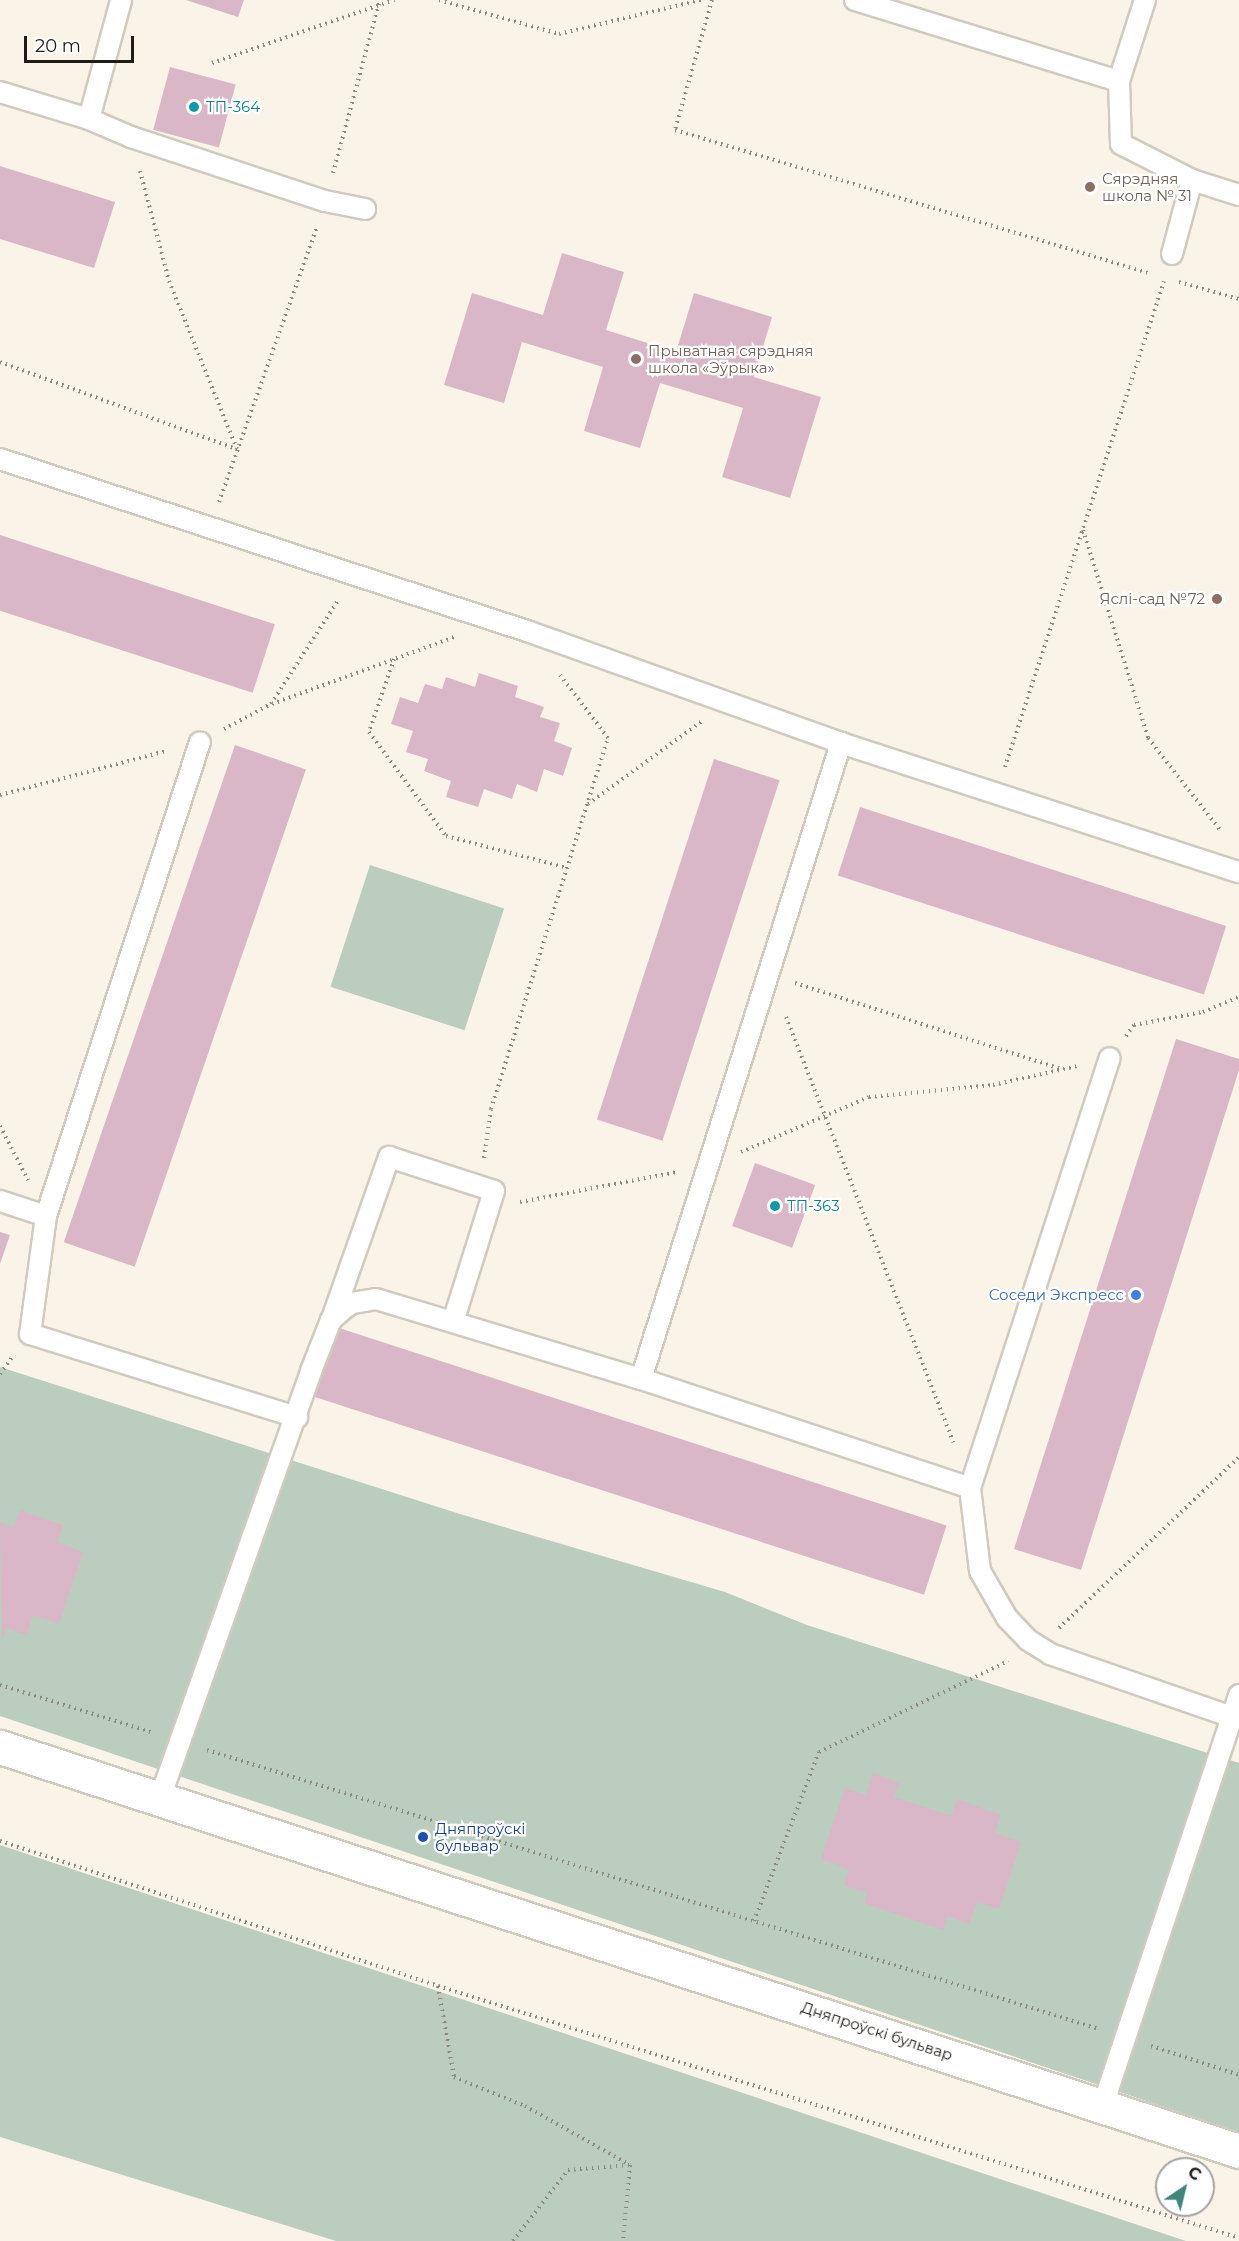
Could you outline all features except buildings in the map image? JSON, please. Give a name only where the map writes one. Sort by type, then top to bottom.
[{"type":"street","name":"Дняпроўскі бульвар","points":[[0,1747],[1239,2151]]},
{"type":"lane","points":[[89,119],[121,0]]},
{"type":"lane","points":[[855,0],[1119,81]]},
{"type":"lane","points":[[1145,0],[1119,81],[1121,144],[1192,180],[1239,195]]},
{"type":"lane","points":[[0,92],[89,119],[131,137],[325,201],[365,209]]},
{"type":"lane","points":[[1172,254],[1192,180]]},
{"type":"lane","points":[[0,459],[527,631],[841,743],[1239,872]]},
{"type":"lane","points":[[200,742],[46,1216],[30,1334],[297,1417]]},
{"type":"lane","points":[[641,1379],[841,743]]},
{"type":"lane","points":[[1110,1058],[970,1488],[980,1571],[1007,1618],[1039,1647],[1232,1717]]},
{"type":"lane","points":[[160,1798],[389,1157],[494,1191],[453,1322]]},
{"type":"lane","points":[[0,1201],[46,1216]]},
{"type":"lane","points":[[332,1320],[352,1303],[376,1299],[641,1379],[970,1488]]},
{"type":"lane","points":[[1103,2105],[1239,1695]]},
{"type":"path","points":[[212,63],[380,2],[393,0]]},
{"type":"path","points":[[439,0],[559,34],[701,0]]},
{"type":"path","points":[[712,0],[675,130],[1239,299]]},
{"type":"path","points":[[216,509],[325,201],[380,2]]},
{"type":"path","points":[[131,137],[169,281],[237,449]]},
{"type":"path","points":[[996,794],[1172,254]]},
{"type":"path","points":[[0,362],[237,449]]},
{"type":"path","points":[[1083,529],[1148,738],[1221,831]]},
{"type":"path","points":[[272,704],[354,576]]},
{"type":"path","points":[[0,795],[200,742],[272,704],[496,621]]},
{"type":"path","points":[[480,1186],[491,1109],[608,738],[527,631]]},
{"type":"path","points":[[394,659],[369,732],[446,836],[567,868]]},
{"type":"path","points":[[587,805],[727,703]]},
{"type":"path","points":[[768,974],[1062,1069]]},
{"type":"path","points":[[768,974],[827,1115],[970,1488]]},
{"type":"path","points":[[489,1208],[708,1166],[869,1097],[993,1085],[1110,1058],[1134,1025],[1203,1012],[1239,998]]},
{"type":"path","points":[[0,1126],[46,1216]]},
{"type":"path","points":[[754,1921],[819,1752],[1039,1647],[1239,1457]]},
{"type":"path","points":[[0,1685],[1125,2037],[1239,2075]]},
{"type":"path","points":[[0,1841],[438,1986],[1239,2238]]},
{"type":"path","points":[[438,1986],[454,2077],[525,2106],[630,2165]]},
{"type":"path","points":[[513,2241],[568,2170],[630,2165]]},
{"type":"path","points":[[623,2241],[630,2165]]},
{"type":"green space","points":[[370,865],[504,909],[465,1030],[330,987]]},
{"type":"green space","points":[[0,1367],[460,1514],[725,1592],[807,1625],[1239,1763],[1239,2132],[0,1716]]},
{"type":"green space","points":[[0,1845],[1186,2241],[336,2241],[0,2137]]},
{"type":"place","name":"ТП-364","points":[[194,107]]},
{"type":"place","name":"Сярэдняя школа № 31","points":[[1090,187]]},
{"type":"place","name":"Прыватная сярэдняя школа «Эўрыка»","points":[[636,359]]},
{"type":"place","name":"Яслі-сад №72","points":[[1217,599]]},
{"type":"place","name":"ТП-363","points":[[775,1206]]},
{"type":"place","name":"Соседи Экспресс","points":[[1136,1295]]},
{"type":"place","name":"Дняпроўскі бульвар","points":[[423,1837]]}]
